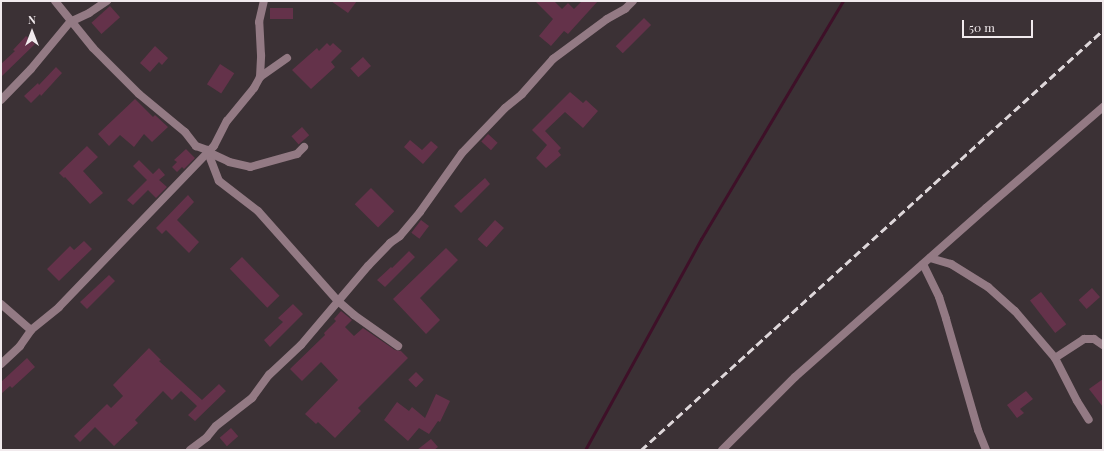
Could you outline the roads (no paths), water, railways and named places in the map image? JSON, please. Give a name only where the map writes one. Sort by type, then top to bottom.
[{"type":"street","points":[[55,1],[70,22],[93,48],[139,94],[185,132],[196,146],[229,162],[250,167],[297,154],[304,147]]},
{"type":"street","points":[[1,100],[31,69],[70,22],[90,13],[107,1]]},
{"type":"street","points":[[1,364],[20,346],[31,330],[59,307],[86,280],[214,146],[227,121],[254,88],[260,77],[261,55],[259,22],[264,1]]},
{"type":"street","points":[[190,450],[207,437],[216,426],[249,401],[269,375],[301,345],[368,266],[390,243],[400,236],[420,212],[466,148],[505,108],[522,94],[553,59],[607,19],[625,9],[633,1]]},
{"type":"street","points":[[260,77],[287,58]]},
{"type":"street","points":[[722,450],[795,377],[1103,107]]},
{"type":"street","points":[[208,151],[219,181],[258,211],[338,301],[354,315],[398,346]]},
{"type":"street","points":[[930,258],[951,264],[988,287],[1015,311],[1055,358],[1077,401],[1089,420]]},
{"type":"street","points":[[923,264],[939,297],[978,430],[986,450]]},
{"type":"street","points":[[1,304],[31,330]]},
{"type":"street","points":[[1055,358],[1084,339],[1094,339],[1103,345]]},
{"type":"waterway","points":[[585,450],[701,239],[843,1]]},
{"type":"railway","points":[[641,450],[1103,30]]}]
